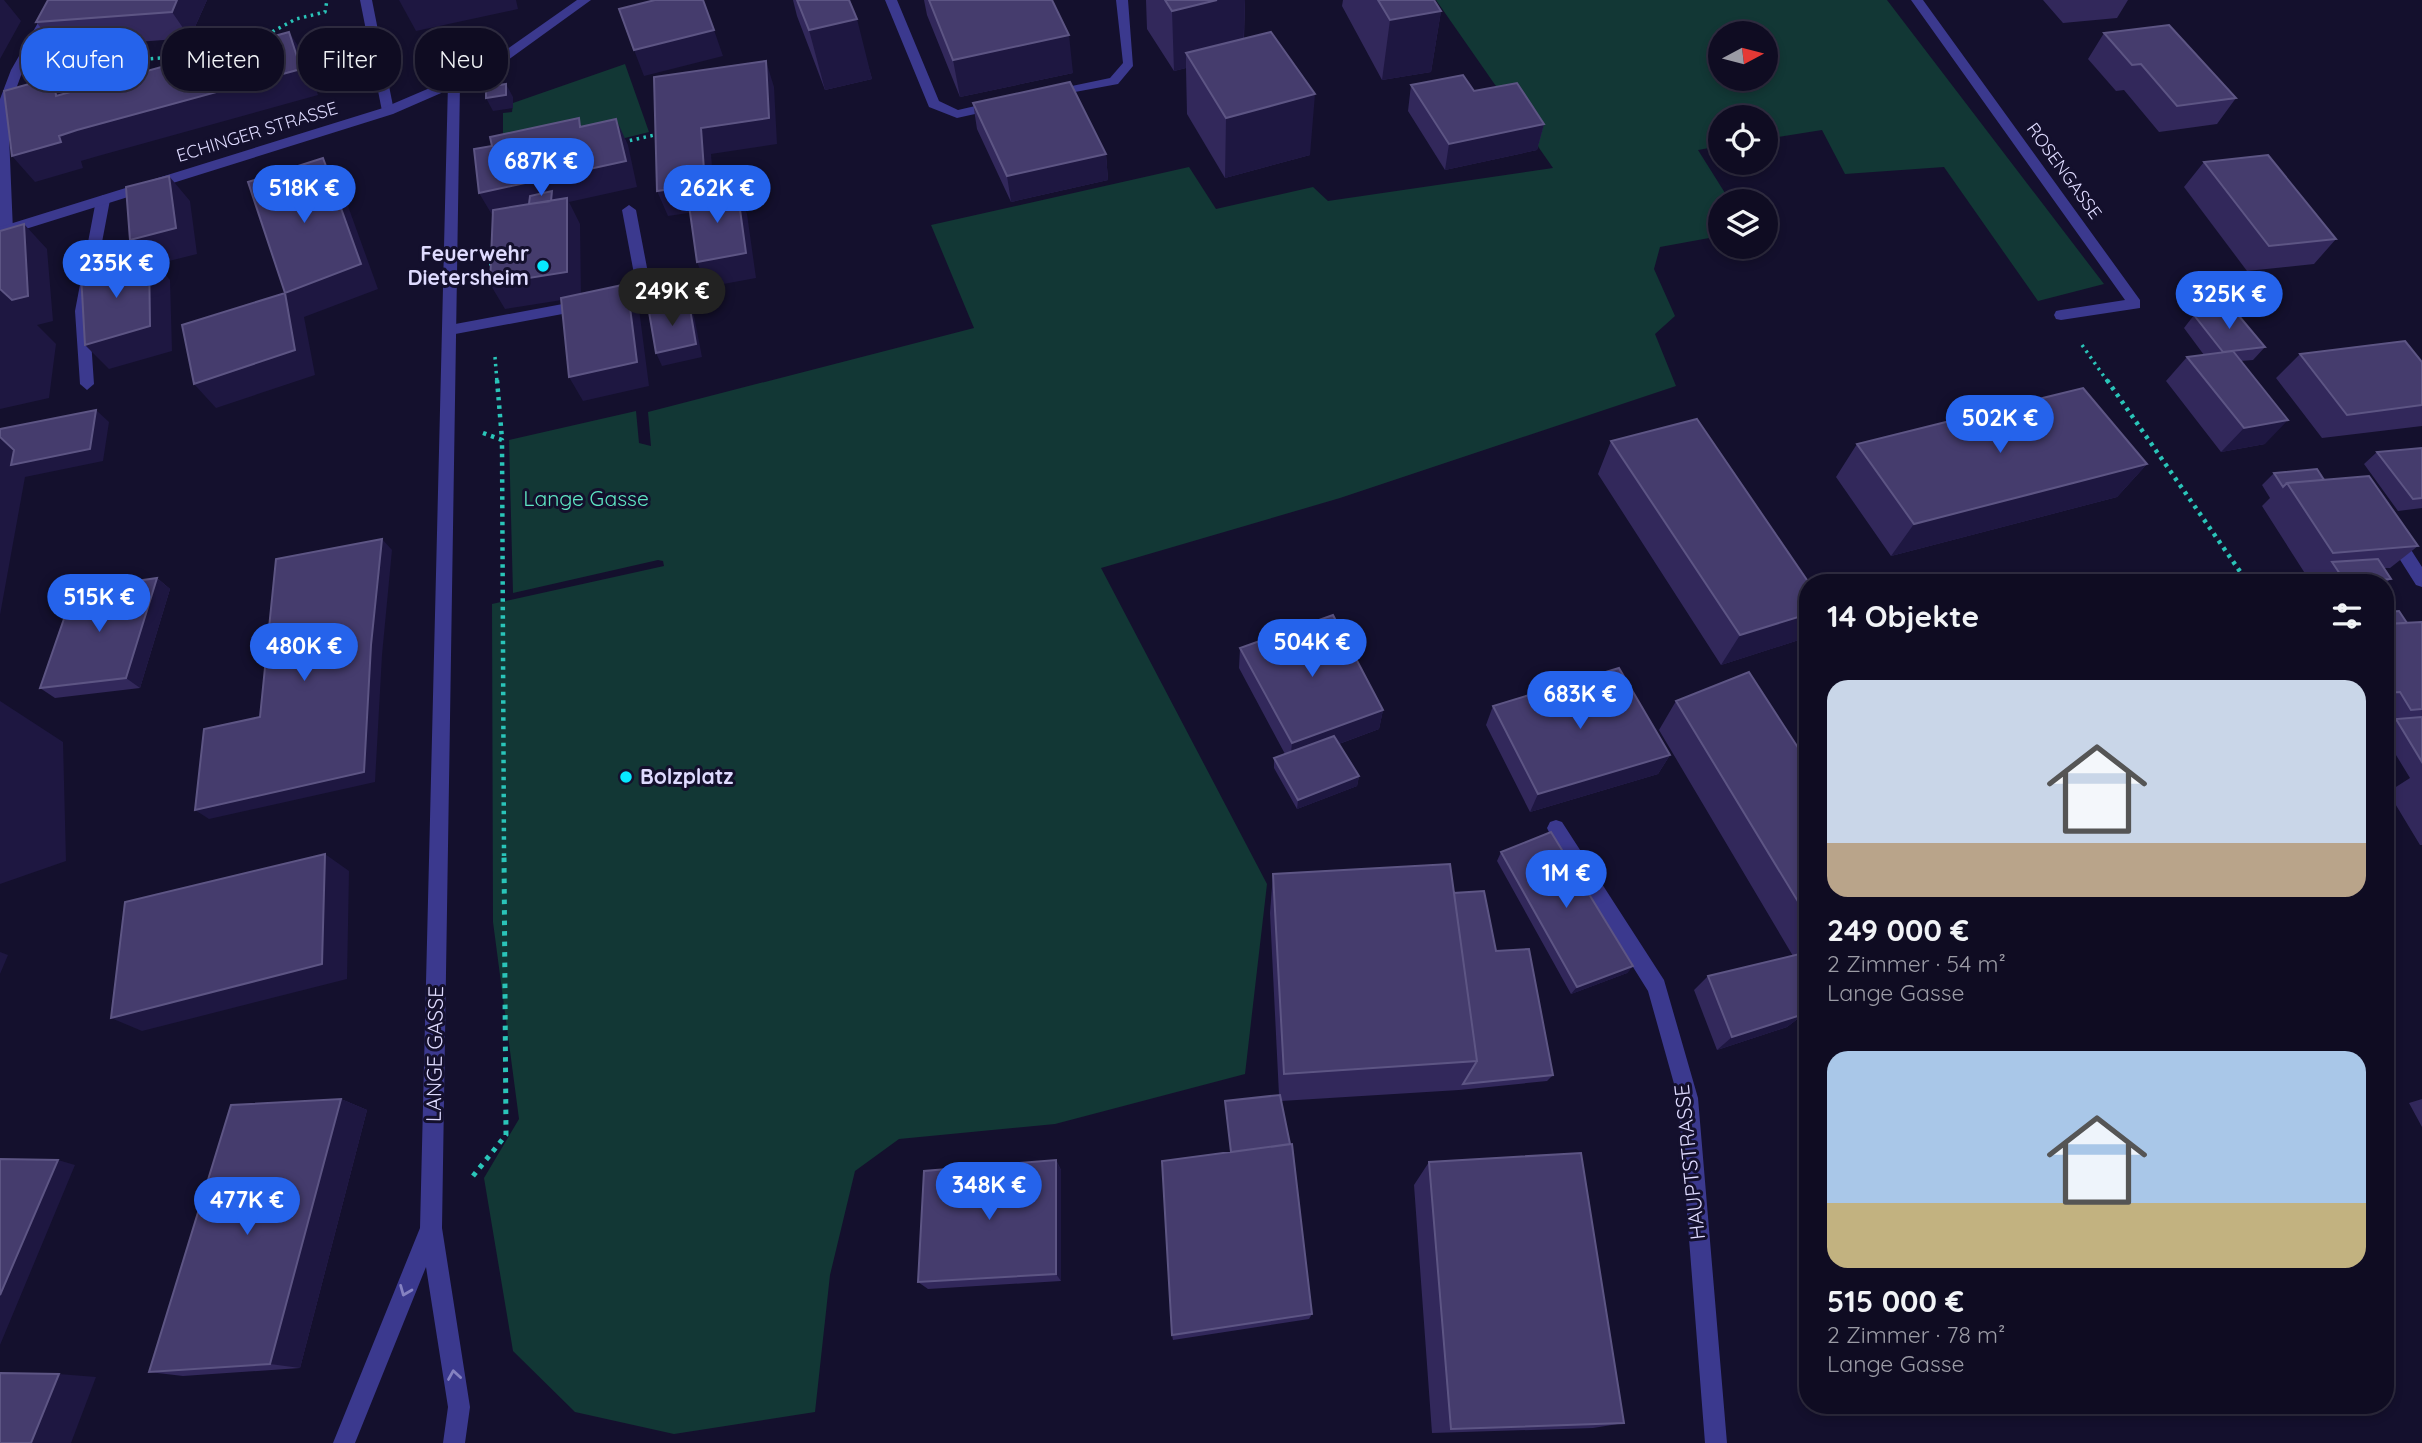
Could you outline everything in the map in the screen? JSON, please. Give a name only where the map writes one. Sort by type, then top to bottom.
[{"type":"street","points":[[3,232],[2,111],[17,70],[57,0]]},
{"type":"street","points":[[366,0],[388,111]]},
{"type":"street","name":"ECHINGER STRASSE","points":[[508,54],[585,0]]},
{"type":"street","points":[[891,0],[934,104],[957,114],[1009,103]]},
{"type":"street","points":[[1035,97],[1114,81],[1129,62],[1122,0]]},
{"type":"street","name":"ROSENGASSE","points":[[1917,0],[2135,304],[2061,315]]},
{"type":"street","name":"ECHINGER STRASSE","points":[[3,232],[388,111],[435,91]]},
{"type":"street","name":"LANGE GASSE","points":[[454,91],[431,1228],[459,1406],[454,1443]]},
{"type":"street","points":[[88,384],[82,311],[103,200]]},
{"type":"street","points":[[450,330],[645,294],[629,210]]},
{"type":"street","points":[[2381,519],[2422,580]]},
{"type":"street","name":"HAUPTSTRASSE","points":[[1556,828],[1657,987],[1688,1098],[1716,1443]]},
{"type":"street","name":"LANGE GASSE","points":[[344,1443],[431,1228]]},
{"type":"path","points":[[17,70],[209,54],[255,41],[296,19],[326,12],[327,0]]},
{"type":"path","points":[[614,144],[660,134]]},
{"type":"path","points":[[431,1228],[506,1135],[502,440],[490,243]]},
{"type":"path","points":[[2061,315],[2242,574]]},
{"type":"path","points":[[449,422],[502,440]]},
{"type":"green space","name":"Lange Gasse","points":[[1436,0],[1887,0],[2104,284],[2038,301],[1944,167],[1845,174],[1822,130],[1778,137],[1778,105],[1708,105],[1708,148],[1698,150],[1708,166],[1708,175],[1714,175],[1722,189],[1708,189],[1708,238],[1660,247],[1654,269],[1675,316],[1655,334],[1676,386],[1340,498],[1101,568],[1267,884],[1245,1074],[1055,1124],[899,1139],[855,1171],[830,1275],[815,1412],[674,1434],[575,1412],[513,1351],[484,1178],[519,1119],[493,922],[492,604],[664,566],[663,561],[658,560],[513,593],[509,440],[636,411],[639,443],[651,446],[648,412],[974,328],[931,225],[1189,167],[1216,209],[1313,187],[1328,201],[1553,168]]},
{"type":"green space","points":[[625,64],[649,132],[609,142],[503,152],[503,113],[512,112],[513,103]]},
{"type":"building","points":[[48,0],[177,0],[172,12],[36,22]]},
{"type":"building","points":[[655,0],[703,0],[714,30],[634,50],[619,9]]},
{"type":"building","points":[[797,0],[849,0],[857,19],[809,30]]},
{"type":"building","points":[[929,0],[1052,0],[1069,35],[953,60]]},
{"type":"building","points":[[1165,0],[1217,0],[1172,11]]},
{"type":"building","points":[[1378,0],[1434,0],[1441,11],[1390,20]]},
{"type":"building","points":[[2169,25],[2236,98],[2177,106],[2141,64],[2132,65],[2104,33]]},
{"type":"building","points":[[289,32],[298,60],[298,70],[284,74],[284,33]]},
{"type":"building","points":[[1271,32],[1315,94],[1226,118],[1186,53]]},
{"type":"building","points":[[766,61],[769,118],[701,128],[705,184],[657,191],[654,77]]},
{"type":"building","points":[[162,67],[162,91],[220,91],[77,130],[59,136],[61,142],[12,156],[4,91],[21,86],[21,91],[55,91],[56,96],[74,91],[148,91],[148,71]]},
{"type":"building","points":[[1463,75],[1474,91],[1517,83],[1544,124],[1449,144],[1411,85]]},
{"type":"building","points":[[1070,82],[1106,154],[1007,176],[973,103]]},
{"type":"building","points":[[486,91],[506,91],[506,95],[486,98]]},
{"type":"building","points":[[579,118],[580,127],[616,119],[626,161],[479,193],[474,149],[492,146],[490,137]]},
{"type":"building","points":[[2268,155],[2336,239],[2269,246],[2204,162]]},
{"type":"building","points":[[323,158],[361,264],[285,293],[248,182]]},
{"type":"building","points":[[169,176],[176,228],[130,240],[126,187]]},
{"type":"building","points":[[737,188],[746,253],[697,262],[688,198]]},
{"type":"building","points":[[552,191],[551,201],[529,204],[530,196]]},
{"type":"building","points":[[567,198],[567,272],[490,284],[493,210]]},
{"type":"building","points":[[24,224],[28,296],[12,300],[0,289],[0,231]]},
{"type":"building","points":[[149,255],[150,326],[85,345],[81,274]]},
{"type":"building","points":[[627,284],[637,362],[569,377],[561,298]]},
{"type":"building","points":[[285,293],[295,350],[194,384],[182,325]]},
{"type":"building","points":[[689,303],[696,344],[656,353],[649,312]]},
{"type":"building","points":[[2234,310],[2265,347],[2223,352],[2194,315]]},
{"type":"building","points":[[2405,341],[2422,362],[2422,405],[2347,415],[2300,354]]},
{"type":"building","points":[[2233,351],[2288,420],[2244,428],[2187,357]]},
{"type":"building","points":[[2083,388],[2147,464],[1914,524],[1857,444]]},
{"type":"building","points":[[96,410],[90,449],[11,465],[14,450],[0,437],[0,429]]},
{"type":"building","points":[[1697,419],[1803,574],[1799,574],[1799,617],[1740,635],[1611,441]]},
{"type":"building","points":[[2422,448],[2422,498],[2413,499],[2377,452]]},
{"type":"building","points":[[2317,469],[2324,480],[2287,483],[2283,487],[2274,473]]},
{"type":"building","points":[[2369,476],[2418,546],[2333,553],[2287,483]]},
{"type":"building","points":[[382,539],[371,645],[364,772],[195,810],[204,729],[260,717],[276,559]]},
{"type":"building","points":[[2378,559],[2388,574],[2340,574],[2332,562]]},
{"type":"building","points":[[157,578],[126,678],[40,688],[74,590]]},
{"type":"building","points":[[2394,611],[2399,611],[2407,623],[2394,624]]},
{"type":"building","points":[[1333,615],[1383,710],[1292,743],[1240,648]]},
{"type":"building","points":[[2422,622],[2422,709],[2411,710],[2400,692],[2394,692],[2394,624]]},
{"type":"building","points":[[1619,668],[1670,755],[1538,794],[1493,706]]},
{"type":"building","points":[[1749,672],[1799,749],[1799,903],[1676,701]]},
{"type":"building","points":[[2422,717],[2422,762],[2396,719]]},
{"type":"building","points":[[1334,736],[1359,776],[1298,800],[1274,758]]},
{"type":"building","points":[[1551,832],[1633,966],[1577,987],[1501,852]]},
{"type":"building","points":[[325,854],[322,964],[111,1018],[125,902]]},
{"type":"building","points":[[1450,864],[1477,1061],[1284,1074],[1273,874]]},
{"type":"building","points":[[1484,891],[1496,951],[1529,949],[1553,1075],[1463,1084],[1477,1061],[1454,893]]},
{"type":"building","points":[[1799,954],[1799,1016],[1732,1037],[1708,976]]},
{"type":"building","points":[[1280,1095],[1290,1144],[1231,1152],[1225,1101]]},
{"type":"building","points":[[341,1099],[270,1364],[149,1372],[231,1105]]},
{"type":"building","points":[[1292,1144],[1312,1314],[1172,1335],[1162,1161]]},
{"type":"building","points":[[1581,1153],[1624,1423],[1451,1429],[1429,1162]]},
{"type":"building","points":[[0,1159],[58,1160],[0,1295]]},
{"type":"building","points":[[1056,1160],[1056,1274],[918,1282],[924,1171]]},
{"type":"building","points":[[0,1373],[59,1374],[31,1443],[0,1443]]},
{"type":"place","name":"Feuerwehr Dietersheim","points":[[543,266]]},
{"type":"place","name":"Bolzplatz","points":[[626,777]]}]
